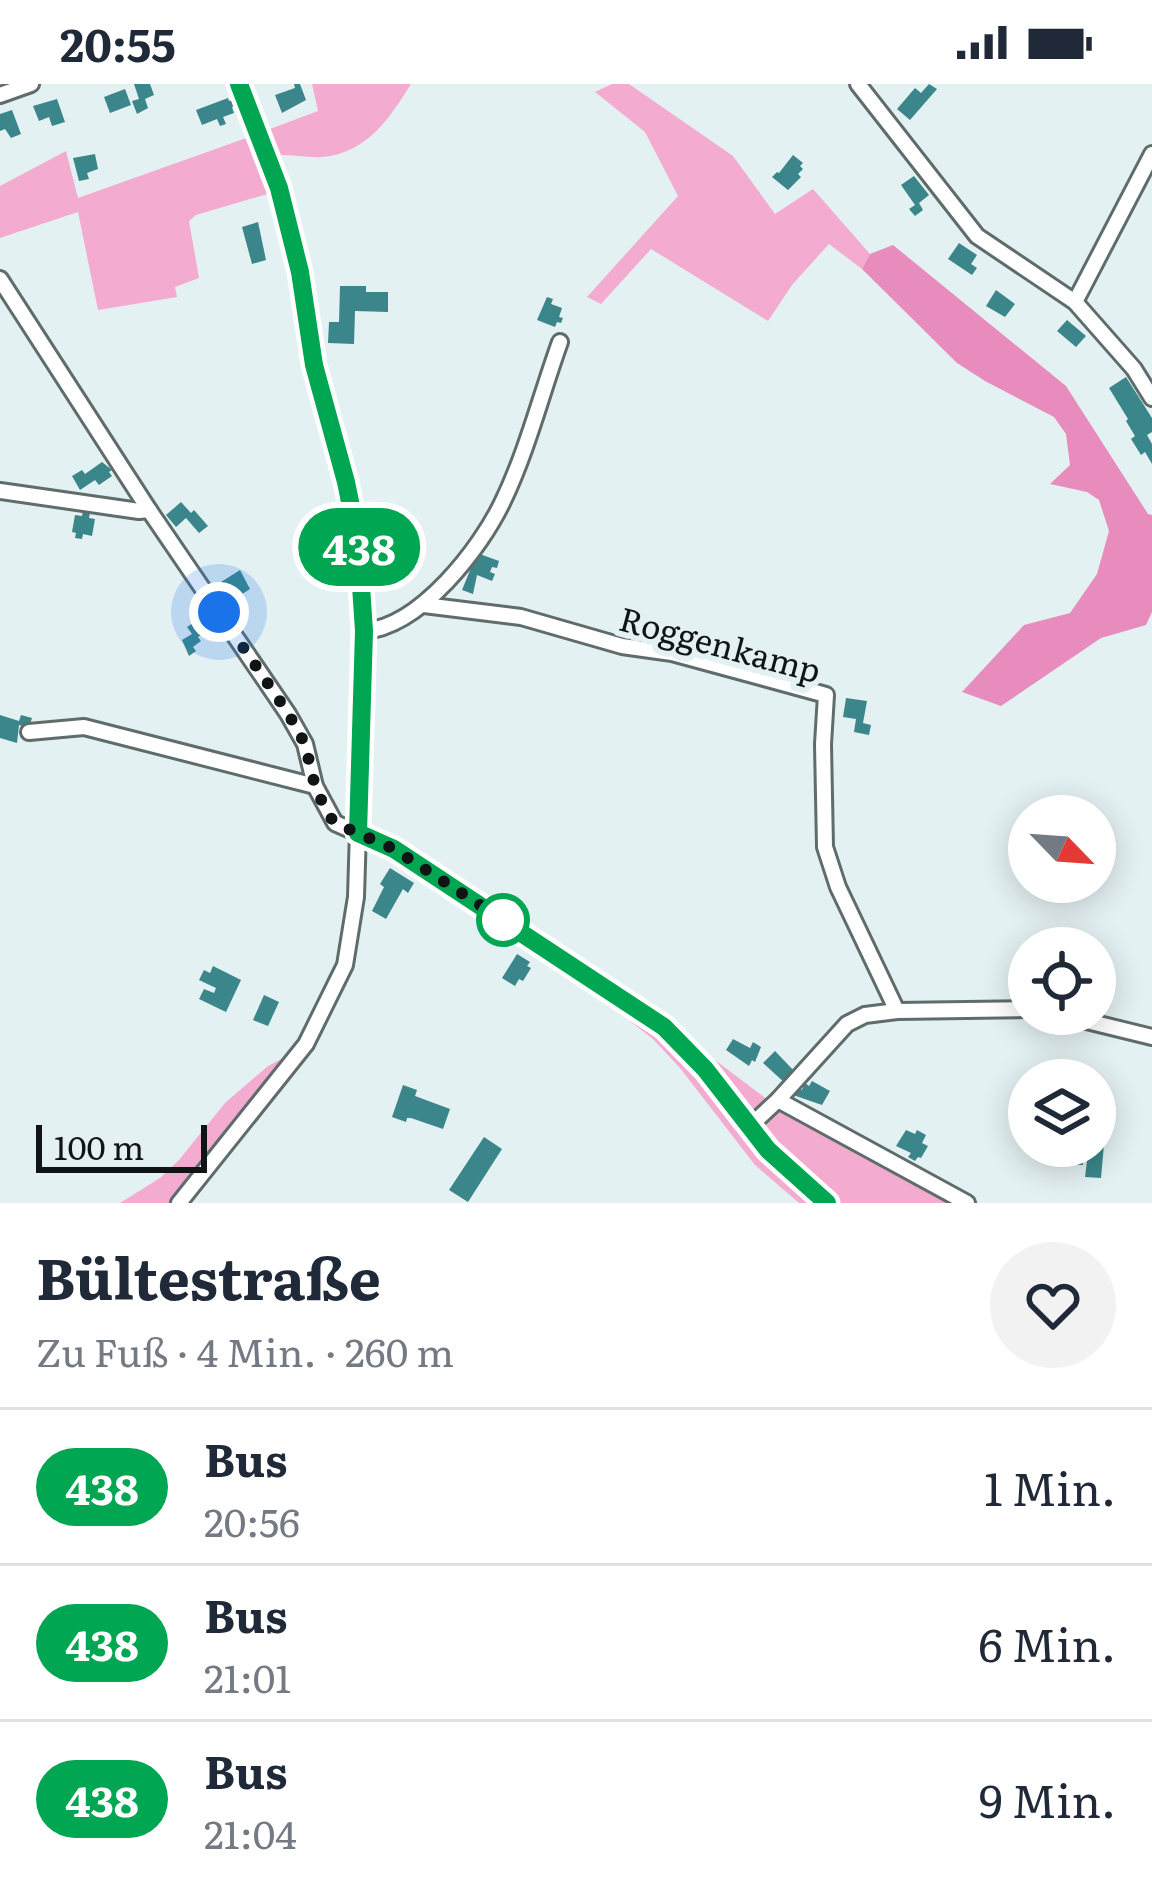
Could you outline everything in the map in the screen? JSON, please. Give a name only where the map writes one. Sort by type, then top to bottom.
[{"type":"street","points":[[0,95],[31,84]]},
{"type":"street","points":[[179,1203],[307,1044],[345,965],[356,897],[364,631],[354,514],[314,365],[300,272],[279,188],[239,84]]},
{"type":"street","points":[[858,84],[977,236],[1075,302],[1121,353],[1152,398]]},
{"type":"street","points":[[1075,302],[1152,154]]},
{"type":"street","points":[[0,279],[288,713],[305,744],[315,786],[335,823],[394,849],[664,1027],[705,1069],[748,1126],[827,1203]]},
{"type":"street","points":[[364,631],[386,627],[424,605],[496,515],[560,342]]},
{"type":"street","points":[[0,491],[149,510]]},
{"type":"street","name":"Roggenkamp","points":[[424,605],[521,617],[826,695],[825,847],[838,887],[897,1011]]},
{"type":"street","points":[[29,732],[84,727],[315,786]]},
{"type":"street","points":[[748,1126],[847,1024],[865,1015],[1008,1009]]},
{"type":"street","points":[[1116,1028],[1152,1037]]},
{"type":"street","points":[[778,1100],[967,1203]]},
{"type":"shaded area","points":[[312,84],[411,84],[385,121],[352,149],[322,157],[281,155],[270,129],[318,111]]},
{"type":"shaded area","points":[[612,84],[629,84],[733,156],[775,214],[813,189],[870,254],[862,269],[829,244],[768,321],[651,249],[601,304],[587,297],[678,196],[645,132],[595,92]]},
{"type":"shaded area","points":[[252,136],[274,192],[189,221],[199,278],[175,287],[177,297],[98,310],[78,212],[0,238],[0,186],[66,151],[78,198]]},
{"type":"shaded area","points":[[893,245],[1066,386],[1152,515],[1152,612],[1146,625],[1101,638],[1001,706],[962,692],[1024,625],[1070,613],[1097,574],[1109,531],[1099,500],[1087,492],[1050,484],[1070,465],[1066,434],[1054,417],[957,363],[862,269],[870,254]]},
{"type":"shaded area","points":[[638,1002],[772,1103],[959,1203],[799,1203],[755,1165],[680,1068],[630,1021]]},
{"type":"shaded area","points":[[311,1044],[187,1203],[120,1203],[160,1178],[225,1103],[268,1066]]},
{"type":"building","points":[[134,84],[150,84],[154,95],[145,99],[148,108],[137,114],[132,101],[139,99]]},
{"type":"building","points":[[294,84],[300,84],[306,100],[282,113],[275,95],[295,88]]},
{"type":"building","points":[[929,84],[937,89],[910,120],[897,109],[915,88],[921,93]]},
{"type":"building","points":[[125,89],[131,105],[110,113],[104,97]]},
{"type":"building","points":[[228,98],[235,106],[234,113],[223,117],[226,124],[220,126],[217,119],[202,125],[196,110]]},
{"type":"building","points":[[57,99],[65,122],[52,126],[49,117],[39,121],[33,106]]},
{"type":"building","points":[[12,110],[21,134],[11,138],[5,129],[0,131],[0,114]]},
{"type":"building","points":[[95,154],[98,169],[87,173],[89,179],[79,181],[73,158]]},
{"type":"building","points":[[793,155],[803,169],[788,190],[772,177]]},
{"type":"building","points":[[914,176],[929,195],[919,203],[923,210],[915,216],[909,209],[915,205],[901,185]]},
{"type":"building","points":[[258,222],[266,260],[252,264],[242,227]]},
{"type":"building","points":[[959,243],[977,255],[971,264],[977,268],[972,275],[948,259]]},
{"type":"building","points":[[340,286],[388,292],[388,312],[355,311],[354,344],[328,343],[329,322],[339,322]]},
{"type":"building","points":[[996,290],[1015,304],[1005,317],[986,306]]},
{"type":"building","points":[[547,297],[562,308],[559,317],[563,318],[555,327],[537,320]]},
{"type":"building","points":[[1067,320],[1086,336],[1076,347],[1057,331]]},
{"type":"building","points":[[1126,377],[1152,418],[1152,432],[1147,435],[1152,464],[1131,439],[1135,436],[1128,419],[1109,388]]},
{"type":"building","points":[[102,462],[112,476],[80,490],[72,476],[82,470],[85,474]]},
{"type":"building","points":[[181,502],[208,526],[199,533],[186,518],[176,527],[166,515]]},
{"type":"building","points":[[83,511],[95,519],[92,536],[75,538],[75,515],[82,516]]},
{"type":"building","points":[[311,521],[332,530],[322,551],[316,548],[319,540],[305,534]]},
{"type":"building","points":[[306,544],[316,548],[311,558],[302,553]]},
{"type":"building","points":[[477,553],[499,561],[490,572],[495,574],[492,581],[477,575],[473,594],[462,590]]},
{"type":"building","points":[[240,570],[250,589],[233,600],[221,582]]},
{"type":"building","points":[[202,617],[210,629],[198,637],[201,641],[189,656],[182,640],[192,634],[187,627]]},
{"type":"building","points":[[846,698],[867,701],[863,723],[871,725],[869,735],[854,732],[856,719],[843,717]]},
{"type":"building","points":[[0,715],[19,721],[21,715],[32,718],[29,728],[19,725],[17,743],[0,738]]},
{"type":"building","points":[[390,868],[414,883],[408,893],[403,889],[386,919],[372,911]]},
{"type":"building","points":[[517,954],[531,968],[515,986],[502,978]]},
{"type":"building","points":[[213,966],[241,980],[226,1012],[199,999],[204,989],[214,993],[216,988],[199,980]]},
{"type":"building","points":[[264,995],[279,1002],[268,1026],[253,1020]]},
{"type":"building","points":[[733,1039],[750,1048],[753,1042],[761,1047],[755,1062],[749,1066],[726,1050]]},
{"type":"building","points":[[775,1051],[796,1073],[786,1084],[763,1063]]},
{"type":"building","points":[[812,1081],[830,1091],[822,1105],[793,1095],[797,1087],[802,1090]]},
{"type":"building","points":[[403,1085],[417,1090],[415,1096],[450,1109],[443,1129],[392,1117]]},
{"type":"building","points":[[906,1130],[926,1135],[922,1143],[928,1146],[915,1161],[908,1157],[911,1153],[896,1146]]},
{"type":"building","points":[[484,1137],[502,1149],[468,1202],[449,1190]]},
{"type":"building","points":[[1086,1167],[1102,1167],[1101,1178],[1085,1177]]},
{"type":"bus line","name":"438","points":[[239,84],[279,188],[300,272],[314,365],[354,514],[364,631],[358,833],[394,849],[664,1027],[705,1069],[768,1150],[827,1203]]},
{"type":"route","points":[[219,612],[288,713],[305,744],[315,786],[335,823],[394,849],[503,920]]}]
